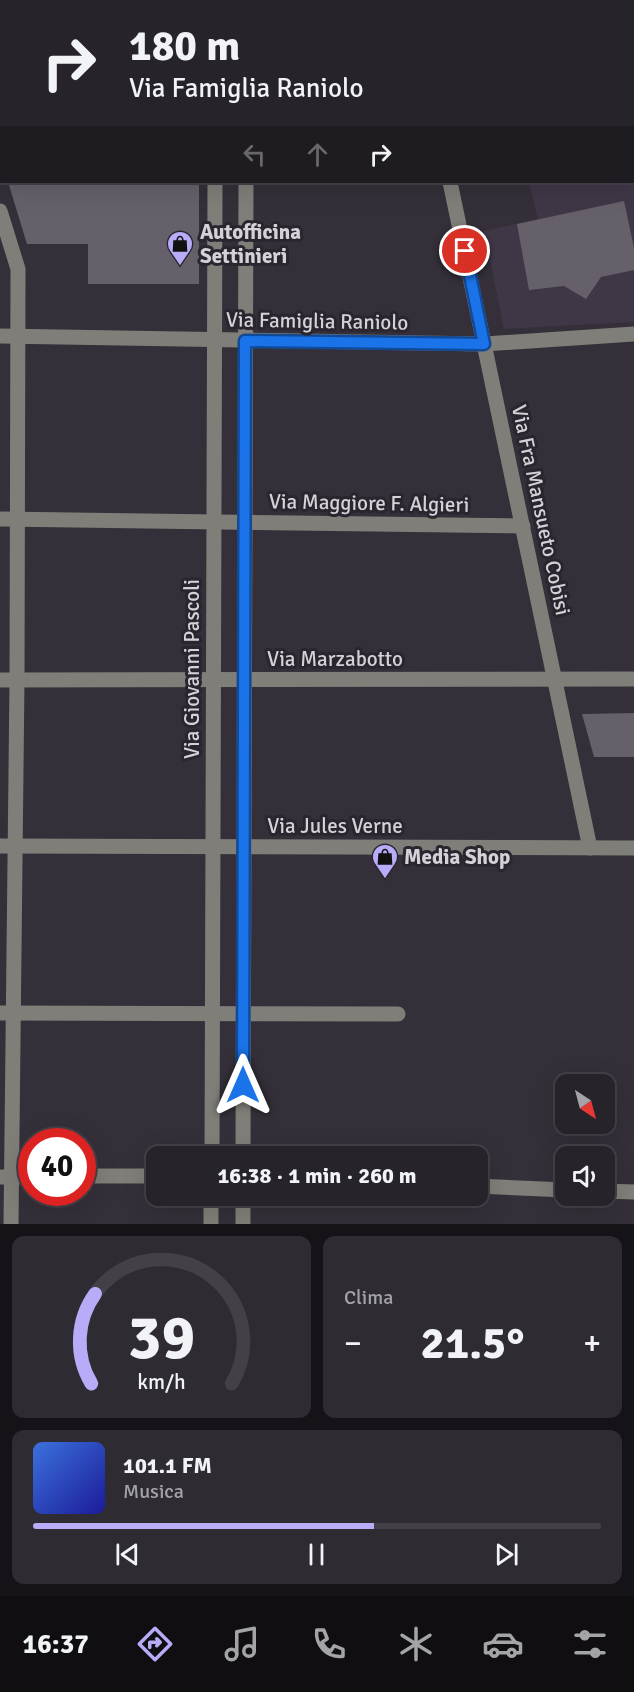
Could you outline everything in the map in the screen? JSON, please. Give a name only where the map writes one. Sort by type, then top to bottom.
[{"type":"street","name":"Via Giovanni Pascoli","points":[[212,1146],[215,183]]},
{"type":"street","points":[[243,1146],[246,183]]},
{"type":"street","name":"Via Fra Mansueto Cobisi","points":[[450,183],[590,848]]},
{"type":"street","points":[[0,211],[18,269],[17,680],[8,846],[6,1177],[11,1224]]},
{"type":"street","name":"Via Famiglia Raniolo","points":[[0,336],[484,344],[634,334]]},
{"type":"street","name":"Via Maggiore F. Algieri","points":[[0,519],[523,526]]},
{"type":"street","name":"Via Marzabotto","points":[[0,680],[634,679]]},
{"type":"street","name":"Via Jules Verne","points":[[8,846],[634,848]]},
{"type":"street","points":[[7,1013],[398,1014]]},
{"type":"street","points":[[96,1176],[146,1176]]},
{"type":"street","points":[[488,1186],[555,1190]]},
{"type":"street","points":[[615,1191],[634,1192]]},
{"type":"street","points":[[211,1206],[211,1224]]},
{"type":"street","points":[[243,1206],[243,1224]]},
{"type":"shaded area","points":[[529,183],[634,183],[634,322],[504,329],[484,231],[538,219]]},
{"type":"building","points":[[8,183],[199,183],[199,284],[88,284],[88,244],[27,244]]},
{"type":"building","points":[[624,201],[634,248],[634,270],[601,277],[586,299],[564,286],[529,290],[517,224]]},
{"type":"building","points":[[634,713],[634,757],[594,757],[582,714]]},
{"type":"place","name":"Autofficina Settinieri","points":[[180,267]]},
{"type":"place","name":"Media Shop","points":[[385,880]]},
{"type":"route","points":[[243,1085],[245,341],[484,344],[465,251]]}]
